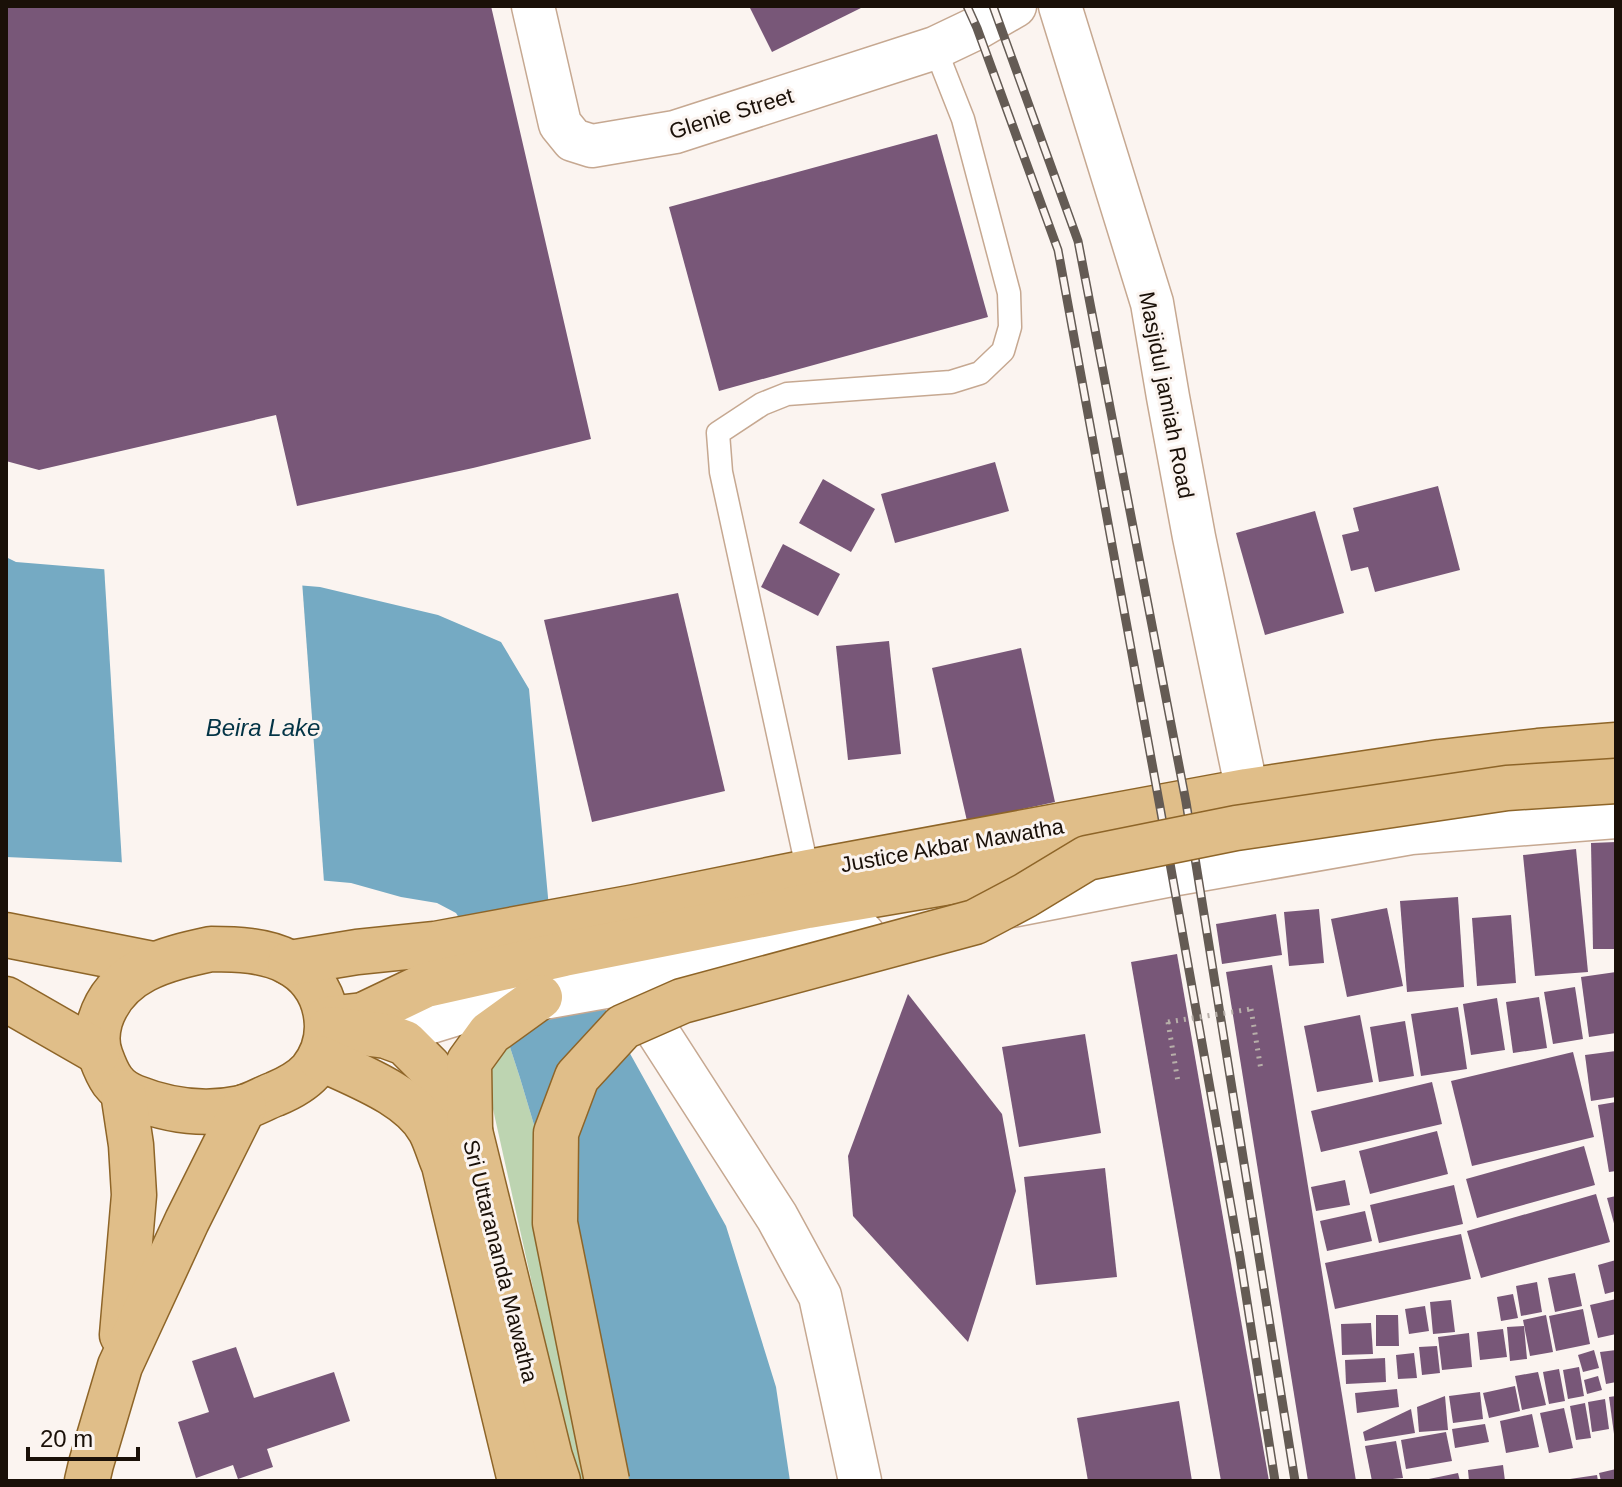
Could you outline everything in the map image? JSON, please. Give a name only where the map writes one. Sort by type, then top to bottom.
[{"type":"main road","name":"Justice Akbar Mawatha","points":[[334,1030],[430,964],[595,914],[1247,791],[1440,762],[1616,745]]},
{"type":"main road","name":"Justice Akbar Mawatha","points":[[290,963],[357,952],[430,964],[564,954],[1199,835],[1507,788],[1616,781]]},
{"type":"main road","points":[[607,1481],[555,1223],[556,1133],[577,1077],[623,1027],[682,1001],[975,922],[1087,858]]},
{"type":"main road","points":[[6,935],[153,964]]},
{"type":"main road","points":[[211,949],[233,949],[273,956],[290,963],[313,982],[334,1030],[308,1075],[285,1090],[244,1107],[209,1112],[179,1111],[153,1105],[123,1092],[109,1076],[98,1052],[97,1031],[105,1006],[115,992],[153,964],[211,949]]},
{"type":"main road","points":[[470,1131],[469,1062],[490,1033],[540,997]]},
{"type":"main road","points":[[6,999],[98,1052]]},
{"type":"main road","name":"Sri Uttarananda Mawatha","points":[[334,1030],[386,1036],[405,1043],[429,1067],[470,1131],[558,1481]]},
{"type":"main road","name":"Sri Uttarananda Mawatha","points":[[334,1030],[429,1128],[444,1165],[520,1481]]},
{"type":"main road","points":[[120,1366],[134,1195],[123,1092]]},
{"type":"main road","points":[[87,1481],[120,1366],[244,1107]]},
{"type":"street","name":"Glenie Street","points":[[533,6],[560,124],[573,140],[592,146],[675,132],[935,48],[1015,6]]},
{"type":"street","name":"Masjidul jamiah Road","points":[[1060,6],[1152,303],[1194,537],[1247,791]]},
{"type":"street","points":[[334,1030],[421,1024],[460,1012],[1172,874],[1411,832],[1616,816]]},
{"type":"street","points":[[623,981],[777,1217],[820,1296],[860,1481]]},
{"type":"lane","points":[[808,872],[721,472],[718,433],[762,404],[787,394],[951,382],[980,373],[1003,351],[1010,327],[1009,293],[963,119],[935,48]]},
{"type":"path","points":[[1178,1082],[1168,1022],[1251,1009],[1261,1070]]},
{"type":"green space","points":[[495,1001],[572,1252],[624,1481],[576,1481],[470,1006]]},
{"type":"water","name":"Beira Lake","points":[[6,557],[16,562],[320,587],[438,615],[501,642],[529,689],[549,908],[726,1226],[776,1387],[790,1481],[624,1481],[572,1252],[495,1001],[475,944],[456,913],[437,903],[351,883],[118,862],[6,857]]},
{"type":"pier","points":[[104,565],[302,581],[324,882],[122,864]]},
{"type":"building","points":[[6,6],[491,6],[591,439],[297,506],[276,415],[39,470],[6,461]]},
{"type":"building","points":[[749,6],[865,6],[772,52]]},
{"type":"building","points":[[937,134],[988,317],[719,391],[669,207]]},
{"type":"building","points":[[995,462],[1009,511],[895,543],[881,494]]},
{"type":"building","points":[[823,479],[875,509],[851,552],[799,523]]},
{"type":"building","points":[[1438,486],[1460,570],[1375,592],[1368,567],[1351,571],[1342,535],[1359,531],[1353,508]]},
{"type":"building","points":[[1315,511],[1344,613],[1265,635],[1236,533]]},
{"type":"building","points":[[783,544],[840,574],[818,616],[761,587]]},
{"type":"building","points":[[678,593],[725,791],[592,822],[544,620]]},
{"type":"building","points":[[889,641],[901,754],[848,760],[836,646]]},
{"type":"building","points":[[1021,648],[1055,802],[967,821],[932,668]]},
{"type":"building","points":[[1616,842],[1616,949],[1593,949],[1591,843]]},
{"type":"building","points":[[1576,849],[1588,972],[1535,976],[1523,855]]},
{"type":"building","points":[[1458,897],[1464,987],[1407,992],[1400,901]]},
{"type":"building","points":[[1387,908],[1403,986],[1347,997],[1331,919]]},
{"type":"building","points":[[1319,909],[1324,963],[1289,966],[1284,912]]},
{"type":"building","points":[[1276,914],[1282,955],[1222,964],[1216,924]]},
{"type":"building","points":[[1511,915],[1516,983],[1477,986],[1472,918]]},
{"type":"building","points":[[1177,954],[1269,1481],[1221,1481],[1131,962]]},
{"type":"building","points":[[1272,965],[1356,1481],[1308,1481],[1226,972]]},
{"type":"building","points":[[1616,972],[1616,1033],[1589,1037],[1581,977]]},
{"type":"building","points":[[1575,987],[1583,1039],[1553,1044],[1544,992]]},
{"type":"building","points":[[908,994],[1002,1114],[1016,1191],[968,1342],[853,1216],[848,1156]]},
{"type":"building","points":[[1539,997],[1547,1048],[1513,1053],[1506,1002]]},
{"type":"building","points":[[1497,998],[1505,1050],[1471,1055],[1463,1004]]},
{"type":"building","points":[[1458,1007],[1467,1069],[1421,1076],[1411,1014]]},
{"type":"building","points":[[1360,1015],[1373,1082],[1317,1092],[1304,1026]]},
{"type":"building","points":[[1405,1021],[1414,1076],[1379,1082],[1370,1027]]},
{"type":"building","points":[[1085,1034],[1101,1133],[1019,1147],[1002,1047]]},
{"type":"building","points":[[1616,1051],[1616,1097],[1591,1101],[1585,1055]]},
{"type":"building","points":[[1573,1052],[1594,1137],[1472,1166],[1451,1081]]},
{"type":"building","points":[[1432,1082],[1442,1124],[1321,1152],[1311,1111]]},
{"type":"building","points":[[1616,1102],[1616,1171],[1609,1172],[1598,1105]]},
{"type":"building","points":[[1437,1131],[1448,1174],[1370,1194],[1359,1151]]},
{"type":"building","points":[[1584,1146],[1595,1185],[1477,1218],[1466,1179]]},
{"type":"building","points":[[1105,1168],[1117,1277],[1036,1285],[1024,1177]]},
{"type":"building","points":[[1345,1180],[1350,1205],[1316,1211],[1311,1187]]},
{"type":"building","points":[[1454,1185],[1463,1224],[1379,1243],[1370,1205]]},
{"type":"building","points":[[1596,1194],[1610,1242],[1481,1278],[1467,1231]]},
{"type":"building","points":[[1616,1196],[1616,1227],[1615,1227],[1607,1198]]},
{"type":"building","points":[[1365,1211],[1372,1241],[1327,1251],[1320,1221]]},
{"type":"building","points":[[1461,1234],[1471,1279],[1335,1309],[1325,1263]]},
{"type":"building","points":[[1616,1260],[1616,1291],[1605,1294],[1598,1265]]},
{"type":"building","points":[[1575,1273],[1582,1306],[1555,1312],[1548,1278]]},
{"type":"building","points":[[1537,1282],[1542,1312],[1521,1316],[1516,1286]]},
{"type":"building","points":[[1513,1294],[1518,1318],[1501,1321],[1497,1297]]},
{"type":"building","points":[[1616,1299],[1616,1334],[1598,1338],[1590,1305]]},
{"type":"building","points":[[1451,1300],[1455,1332],[1433,1334],[1430,1302]]},
{"type":"building","points":[[1425,1306],[1429,1331],[1409,1334],[1405,1309]]},
{"type":"building","points":[[1583,1309],[1590,1344],[1556,1351],[1549,1316]]},
{"type":"building","points":[[1376,1315],[1398,1315],[1399,1346],[1376,1346]]},
{"type":"building","points":[[1546,1315],[1553,1352],[1530,1356],[1523,1320]]},
{"type":"building","points":[[1371,1323],[1373,1354],[1342,1355],[1341,1324]]},
{"type":"building","points":[[1524,1326],[1527,1359],[1510,1361],[1507,1327]]},
{"type":"building","points":[[1503,1329],[1507,1357],[1480,1360],[1477,1332]]},
{"type":"building","points":[[1469,1333],[1472,1367],[1442,1370],[1438,1337]]},
{"type":"building","points":[[1437,1346],[1440,1373],[1422,1375],[1419,1347]]},
{"type":"building","points":[[236,1347],[254,1398],[334,1372],[350,1421],[267,1449],[273,1467],[238,1479],[233,1465],[196,1478],[178,1422],[209,1412],[192,1361]]},
{"type":"building","points":[[1594,1350],[1599,1368],[1583,1372],[1578,1355]]},
{"type":"building","points":[[1616,1350],[1616,1382],[1606,1384],[1600,1352]]},
{"type":"building","points":[[1414,1353],[1417,1378],[1398,1379],[1396,1355]]},
{"type":"building","points":[[1385,1358],[1386,1382],[1346,1384],[1345,1360]]},
{"type":"building","points":[[1579,1367],[1584,1396],[1568,1399],[1563,1370]]},
{"type":"building","points":[[1559,1369],[1565,1401],[1549,1404],[1543,1372]]},
{"type":"building","points":[[1538,1372],[1546,1405],[1522,1410],[1515,1376]]},
{"type":"building","points":[[1598,1376],[1602,1390],[1587,1394],[1584,1380]]},
{"type":"building","points":[[1515,1386],[1520,1411],[1489,1418],[1483,1393]]},
{"type":"building","points":[[1397,1389],[1399,1407],[1357,1413],[1355,1393]]},
{"type":"building","points":[[1480,1392],[1483,1419],[1453,1423],[1449,1396]]},
{"type":"building","points":[[1445,1396],[1448,1430],[1419,1432],[1417,1407]]},
{"type":"building","points":[[1616,1396],[1616,1434],[1614,1434],[1609,1397]]},
{"type":"building","points":[[1605,1399],[1609,1429],[1592,1432],[1588,1402]]},
{"type":"building","points":[[1179,1401],[1192,1481],[1088,1481],[1077,1418]]},
{"type":"building","points":[[1585,1403],[1591,1438],[1576,1440],[1570,1406]]},
{"type":"building","points":[[1564,1408],[1573,1448],[1549,1453],[1540,1413]]},
{"type":"building","points":[[1411,1409],[1415,1433],[1365,1441],[1363,1432]]},
{"type":"building","points":[[1532,1414],[1539,1447],[1506,1453],[1500,1421]]},
{"type":"building","points":[[1485,1424],[1489,1442],[1455,1448],[1452,1429]]},
{"type":"building","points":[[1446,1432],[1452,1461],[1406,1469],[1401,1440]]},
{"type":"building","points":[[1396,1441],[1403,1478],[1372,1481],[1365,1446]]},
{"type":"building","points":[[1503,1465],[1505,1481],[1469,1481],[1468,1470]]},
{"type":"building","points":[[1616,1469],[1616,1481],[1601,1481],[1599,1473]]},
{"type":"building","points":[[1458,1473],[1460,1481],[1424,1481],[1424,1480]]},
{"type":"building","points":[[1597,1475],[1598,1481],[1570,1481],[1570,1479]]},
{"type":"railway","points":[[967,6],[1058,250],[1240,1257],[1275,1481]]},
{"type":"railway","points":[[993,6],[1078,241],[1186,802],[1295,1481]]}]
